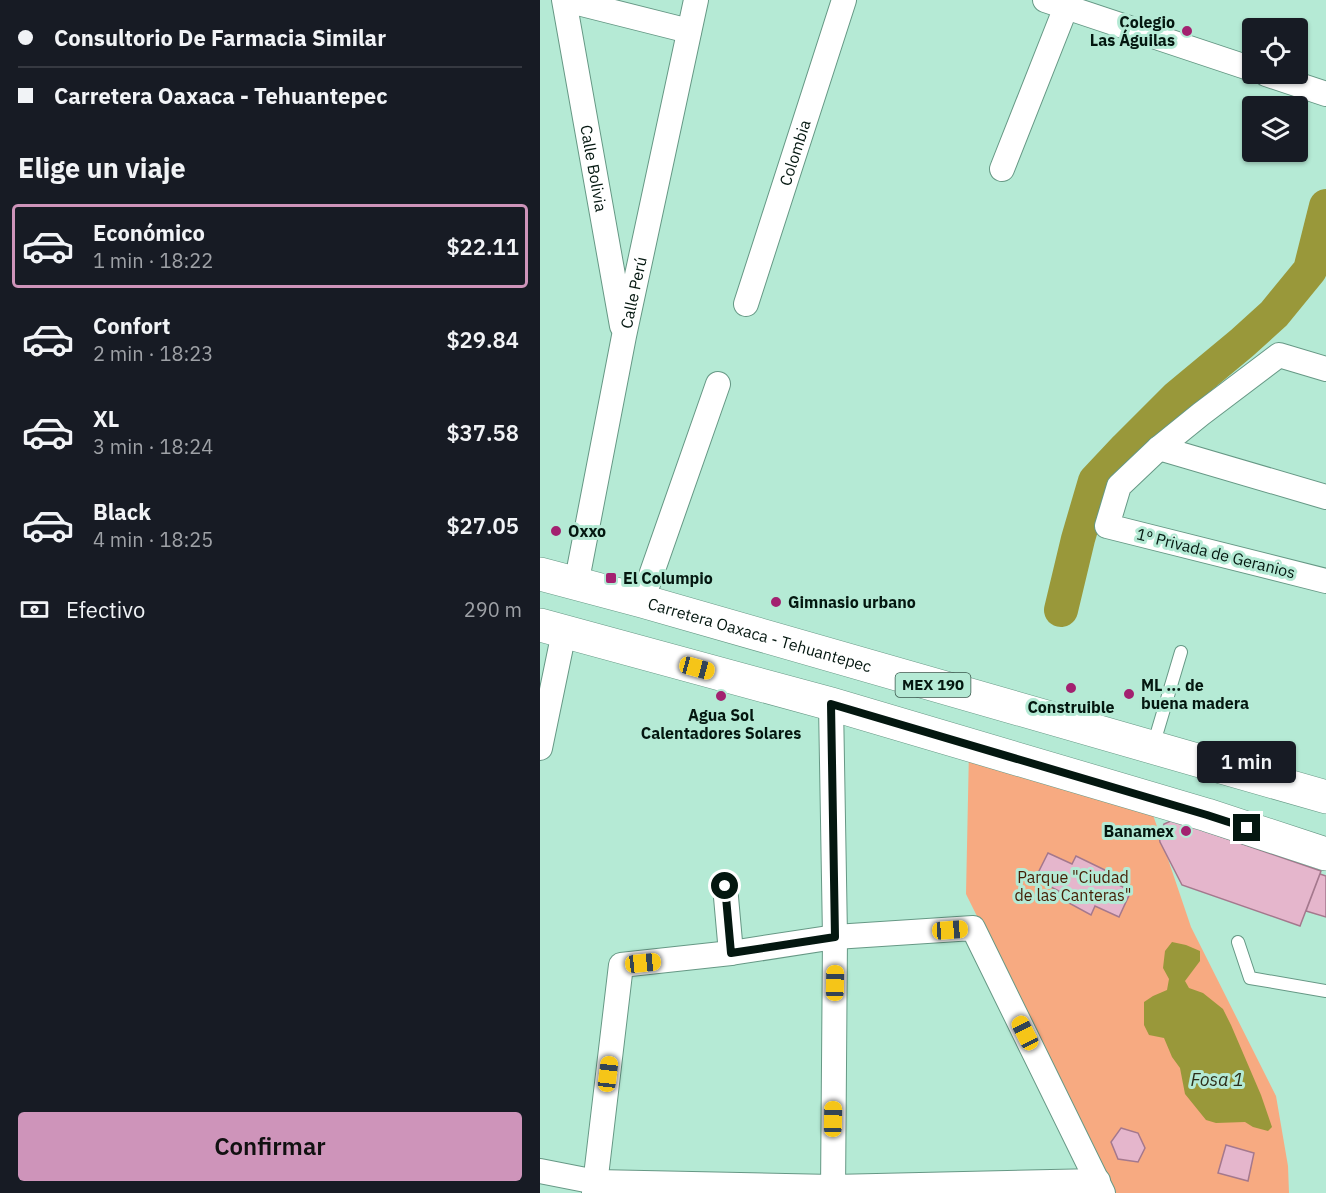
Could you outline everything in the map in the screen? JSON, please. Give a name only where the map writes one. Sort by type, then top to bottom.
[{"type":"main road","name":"Carretera Oaxaca - Tehuantepec","points":[[540,574],[642,601],[1326,797]]},
{"type":"main road","points":[[552,628],[831,704],[1207,815],[1326,854]]},
{"type":"street","points":[[565,0],[689,31]]},
{"type":"street","name":"Calle Bolivia","points":[[565,0],[624,336]]},
{"type":"street","name":"Calle Perú","points":[[576,585],[624,336],[696,0]]},
{"type":"street","name":"Colombia","points":[[746,304],[844,0]]},
{"type":"street","points":[[1002,169],[1055,4],[1242,66]]},
{"type":"street","points":[[1296,84],[1323,93]]},
{"type":"street","points":[[1159,448],[1279,355],[1326,369]]},
{"type":"street","points":[[642,601],[718,384]]},
{"type":"street","points":[[1159,448],[1326,497]]},
{"type":"street","name":"1º Privada de Geranios","points":[[1159,448],[1119,486],[1107,526],[1326,581]]},
{"type":"street","points":[[540,748],[552,628]]},
{"type":"street","points":[[831,704],[835,937],[833,1190]]},
{"type":"street","points":[[725,886],[731,953]]},
{"type":"street","points":[[540,1172],[595,1188],[833,1190],[1101,1187],[973,928],[835,937],[731,953],[621,965],[595,1188]]},
{"type":"lane","points":[[1153,747],[1181,652]]},
{"type":"lane","points":[[1238,942],[1250,978],[1326,991]]},
{"type":"green space","name":"Parque \"Ciudad de las Canteras\"","points":[[969,750],[1150,806],[1191,927],[1276,1096],[1288,1166],[1289,1193],[1114,1193],[966,894]]},
{"type":"water","name":"Fosa 1","points":[[1172,942],[1200,951],[1200,961],[1185,981],[1189,988],[1203,993],[1223,1009],[1261,1095],[1272,1127],[1268,1131],[1245,1122],[1216,1123],[1206,1120],[1185,1094],[1180,1068],[1172,1057],[1164,1038],[1149,1035],[1144,1025],[1144,1002],[1167,990],[1169,979],[1163,968],[1165,951]]},
{"type":"building","points":[[1173,820],[1321,871],[1300,926],[1182,885],[1159,836],[1164,824]]},
{"type":"building","points":[[1048,853],[1072,864],[1076,856],[1111,873],[1109,880],[1131,891],[1119,917],[1095,906],[1091,915],[1056,896],[1059,891],[1035,879]]},
{"type":"building","points":[[1320,874],[1326,876],[1326,917],[1306,911]]},
{"type":"building","points":[[1121,1128],[1138,1133],[1145,1148],[1138,1162],[1118,1159],[1111,1142]]},
{"type":"building","points":[[1226,1145],[1254,1153],[1248,1181],[1218,1173]]},
{"type":"waterway","points":[[1061,610],[1095,481],[1177,397],[1274,314],[1310,270],[1326,206]]},
{"type":"place","name":"Colegio Las Águilas","points":[[1187,31]]},
{"type":"place","name":"Oxxo","points":[[556,531]]},
{"type":"place","name":"El Columpio","points":[[611,578]]},
{"type":"place","name":"Gimnasio urbano","points":[[776,602]]},
{"type":"place","name":"Construible","points":[[1071,688]]},
{"type":"place","name":"ML ... de buena madera","points":[[1129,694]]},
{"type":"place","name":"Agua Sol Calentadores Solares","points":[[721,696]]},
{"type":"place","name":"Banamex","points":[[1186,831]]},
{"type":"route","points":[[725,886],[731,953],[835,937],[831,704],[1247,828]]}]
